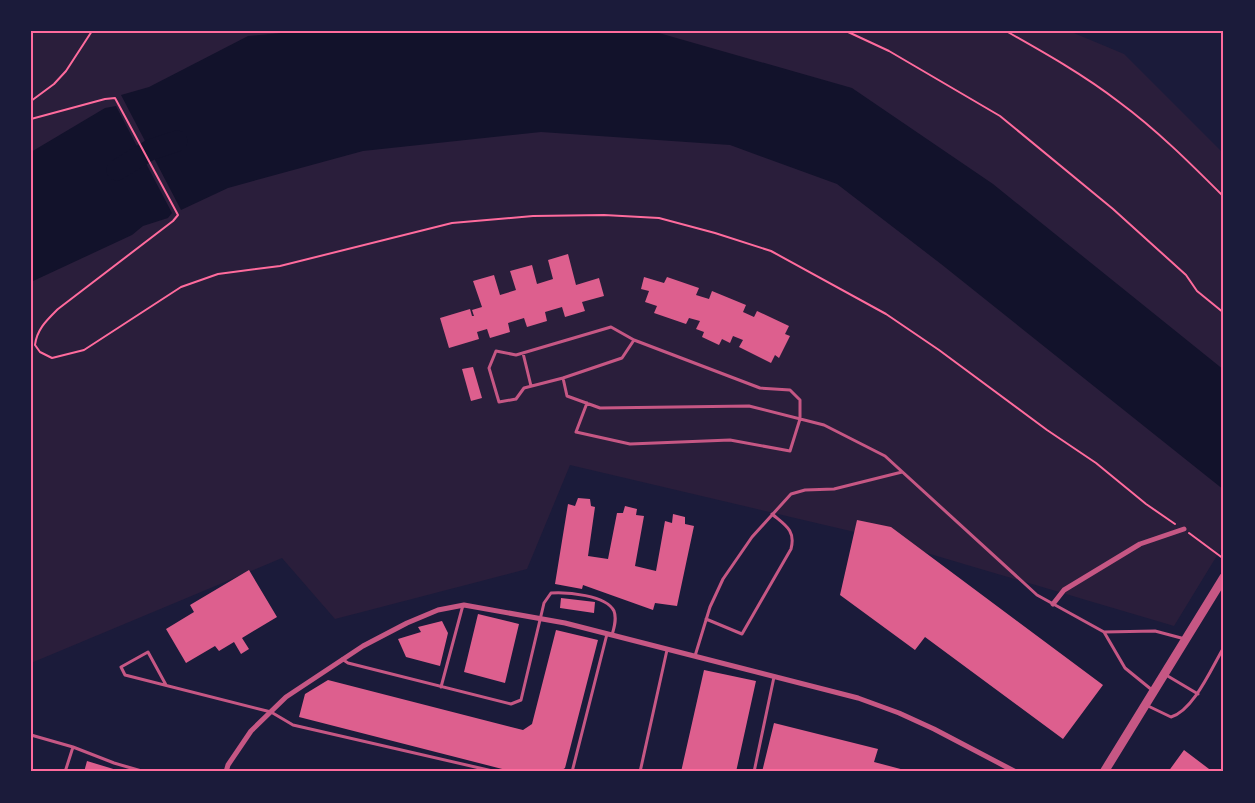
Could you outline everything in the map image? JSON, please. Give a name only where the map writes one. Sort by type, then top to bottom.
[{"type":"street","points":[[1053,604],[1064,590],[1140,544],[1184,530]]},
{"type":"street","points":[[1104,772],[1224,577]]},
{"type":"street","points":[[226,772],[228,765],[251,731],[286,697],[353,651],[407,623],[438,610],[464,605],[541,618],[610,634],[858,698],[934,728],[1016,772]]},
{"type":"lane","points":[[587,403],[576,432],[630,444],[730,440],[790,451],[800,419],[800,400],[790,390],[760,388],[634,340],[611,327],[516,355],[496,351],[489,368],[499,402],[516,399],[524,388],[563,378],[622,358],[634,340]]},
{"type":"lane","points":[[523,353],[531,386]]},
{"type":"lane","points":[[563,378],[568,396],[600,408],[749,406],[824,425],[885,456],[1037,595],[1104,632],[1155,631],[1186,639]]},
{"type":"lane","points":[[694,656],[710,606],[723,579],[752,536],[791,494],[805,490],[834,489],[903,472]]},
{"type":"lane","points":[[706,619],[742,634],[792,549],[794,540],[790,530],[772,514]]},
{"type":"lane","points":[[341,659],[348,663],[511,704],[520,700],[544,603],[551,594],[565,592],[589,596],[608,605],[614,611],[616,620],[610,634],[572,772]]},
{"type":"lane","points":[[441,687],[464,605]]},
{"type":"lane","points":[[1104,632],[1125,668],[1154,691]]},
{"type":"lane","points":[[1145,705],[1172,717],[1179,715],[1198,694],[1224,647]]},
{"type":"lane","points":[[640,772],[667,649]]},
{"type":"lane","points":[[166,685],[148,652],[121,667],[125,675],[271,712],[293,725],[497,772]]},
{"type":"lane","points":[[1164,674],[1198,694]]},
{"type":"lane","points":[[754,772],[774,676]]},
{"type":"lane","points":[[31,735],[73,747],[114,763],[145,772]]},
{"type":"lane","points":[[65,772],[73,747]]},
{"type":"path","points":[[31,101],[54,84],[66,71],[92,31]]},
{"type":"path","points":[[846,31],[896,55],[1000,116],[1113,209],[1186,275],[1198,291],[1224,313]]},
{"type":"path","points":[[1006,31],[1047,54],[1119,102],[1160,135],[1224,197]]},
{"type":"path","points":[[31,119],[105,98],[115,98],[178,214],[173,221],[58,308],[44,323],[36,336],[35,345],[40,352],[52,358],[84,350],[181,287],[218,274],[280,266],[452,223],[533,216],[604,215],[659,218],[771,251],[886,314],[1096,463],[1146,504],[1224,559]]},
{"type":"path","points":[[31,347],[35,345]]},
{"type":"shaded area","points":[[31,31],[1069,31],[1124,54],[1224,154],[1224,544],[1174,626],[859,533],[570,465],[527,569],[335,619],[282,558],[31,663]]},
{"type":"shaded area","points":[[304,31],[652,31],[852,88],[993,184],[1224,370],[1224,490],[941,264],[837,184],[730,145],[541,132],[363,151],[228,188],[181,210],[121,95],[149,87],[248,36]]},
{"type":"shaded area","points":[[116,106],[172,213],[168,218],[143,226],[132,235],[31,282],[31,152],[105,108]]},
{"type":"building","points":[[568,254],[576,285],[599,278],[604,296],[582,302],[585,311],[565,317],[562,307],[545,312],[547,321],[527,327],[524,318],[508,323],[510,332],[490,338],[487,329],[477,332],[479,339],[449,348],[440,318],[470,309],[472,316],[474,316],[472,310],[482,307],[473,281],[494,275],[500,295],[516,290],[510,271],[532,265],[537,284],[553,279],[548,260]]},
{"type":"building","points":[[644,277],[664,283],[667,277],[699,288],[696,295],[709,299],[712,291],[746,305],[743,312],[754,317],[757,311],[789,326],[785,334],[790,336],[779,358],[775,355],[771,363],[739,347],[743,340],[733,336],[730,343],[722,339],[719,345],[702,337],[704,332],[696,329],[700,321],[689,318],[686,324],[654,313],[657,306],[645,302],[649,291],[641,289]]},
{"type":"building","points":[[473,367],[482,398],[471,401],[462,369]]},
{"type":"building","points":[[578,498],[590,499],[591,506],[595,507],[588,556],[608,559],[617,513],[623,513],[625,506],[637,509],[636,515],[644,516],[635,566],[656,571],[665,521],[672,523],[673,514],[685,517],[685,524],[694,526],[677,606],[655,603],[653,610],[583,585],[582,589],[555,584],[568,504],[575,506]]},
{"type":"building","points":[[857,520],[891,527],[1103,685],[1063,739],[925,637],[915,650],[840,595]]},
{"type":"building","points":[[249,570],[277,617],[242,638],[249,649],[241,654],[234,642],[219,651],[215,646],[186,663],[166,629],[194,612],[190,605]]},
{"type":"building","points":[[561,598],[595,602],[594,613],[560,608]]},
{"type":"building","points":[[478,614],[519,624],[505,683],[464,672]]},
{"type":"building","points":[[442,621],[448,633],[440,666],[406,657],[398,639],[421,632],[418,627]]},
{"type":"building","points":[[556,630],[598,640],[565,768],[559,772],[514,772],[299,717],[305,694],[328,680],[523,730],[532,724]]},
{"type":"building","points":[[704,670],[756,681],[736,772],[681,772]]},
{"type":"building","points":[[774,723],[878,749],[874,762],[912,772],[762,772]]},
{"type":"building","points":[[1184,750],[1213,772],[1168,772]]},
{"type":"building","points":[[87,761],[120,771],[120,772],[84,772]]},
{"type":"waterway","points":[[117,170],[150,150],[177,141]]}]
